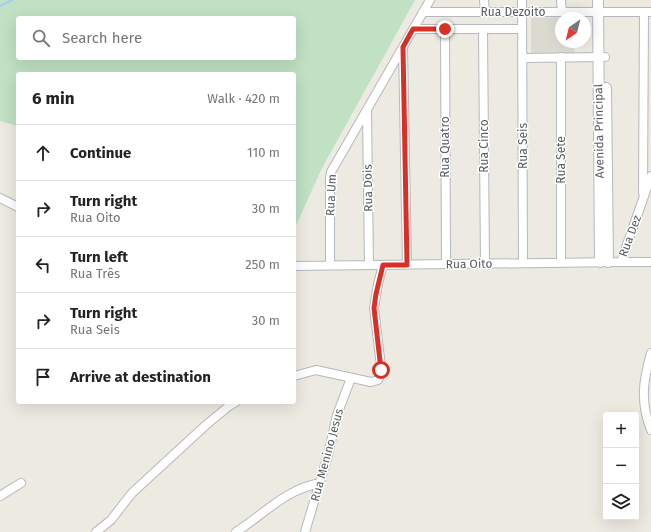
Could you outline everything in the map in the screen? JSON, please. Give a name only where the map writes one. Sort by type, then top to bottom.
[{"type":"street","name":"Rua Um","points":[[330,266],[331,172],[430,0]]},
{"type":"street","points":[[484,0],[484,12]]},
{"type":"street","name":"Rua Seis","points":[[522,0],[523,263]]},
{"type":"street","points":[[561,0],[562,12]]},
{"type":"street","name":"Avenida Principal","points":[[598,0],[601,12],[604,262]]},
{"type":"street","name":"Avenida Principal","points":[[601,12],[604,0]]},
{"type":"street","name":"Rua Dezoito","points":[[423,12],[555,12]]},
{"type":"street","name":"Rua Dezoito","points":[[591,12],[648,12]]},
{"type":"street","points":[[643,199],[648,12]]},
{"type":"street","points":[[413,29],[522,29]]},
{"type":"street","name":"Rua Quatro","points":[[445,29],[446,264]]},
{"type":"street","name":"Rua Cinco","points":[[483,29],[484,264]]},
{"type":"street","points":[[403,47],[407,265]]},
{"type":"street","points":[[522,58],[602,57]]},
{"type":"street","name":"Rua Sete","points":[[561,58],[562,263]]},
{"type":"street","name":"Rua Dois","points":[[367,110],[369,265]]},
{"type":"street","name":"Rua Dez","points":[[604,262],[621,262],[651,176]]},
{"type":"street","points":[[0,198],[16,206]]},
{"type":"street","name":"Rua Oito","points":[[330,266],[604,262]]},
{"type":"street","points":[[621,262],[651,262]]},
{"type":"street","points":[[296,375],[316,370],[373,382],[378,380],[381,373],[381,358],[374,308],[383,265]]},
{"type":"street","points":[[296,266],[330,266]]},
{"type":"street","points":[[651,353],[644,384],[645,410],[651,430]]},
{"type":"street","name":"Rua Menino Jesus","points":[[305,532],[328,455],[337,415],[351,378]]},
{"type":"street","points":[[96,532],[111,520],[132,493],[206,425],[232,404]]},
{"type":"street","points":[[240,531],[286,495],[301,488],[320,483]]},
{"type":"street","points":[[0,496],[21,484]]},
{"type":"shaded area","points":[[531,17],[555,18],[555,48],[574,48],[574,54],[531,54]]},
{"type":"green space","points":[[0,0],[415,0],[321,170],[296,226],[296,72],[16,72],[16,125],[0,121]]},
{"type":"waterway","points":[[0,6],[12,0]]},
{"type":"route","points":[[381,370],[381,358],[374,308],[378,284],[383,265],[407,265],[403,47],[413,29],[445,29]]}]
